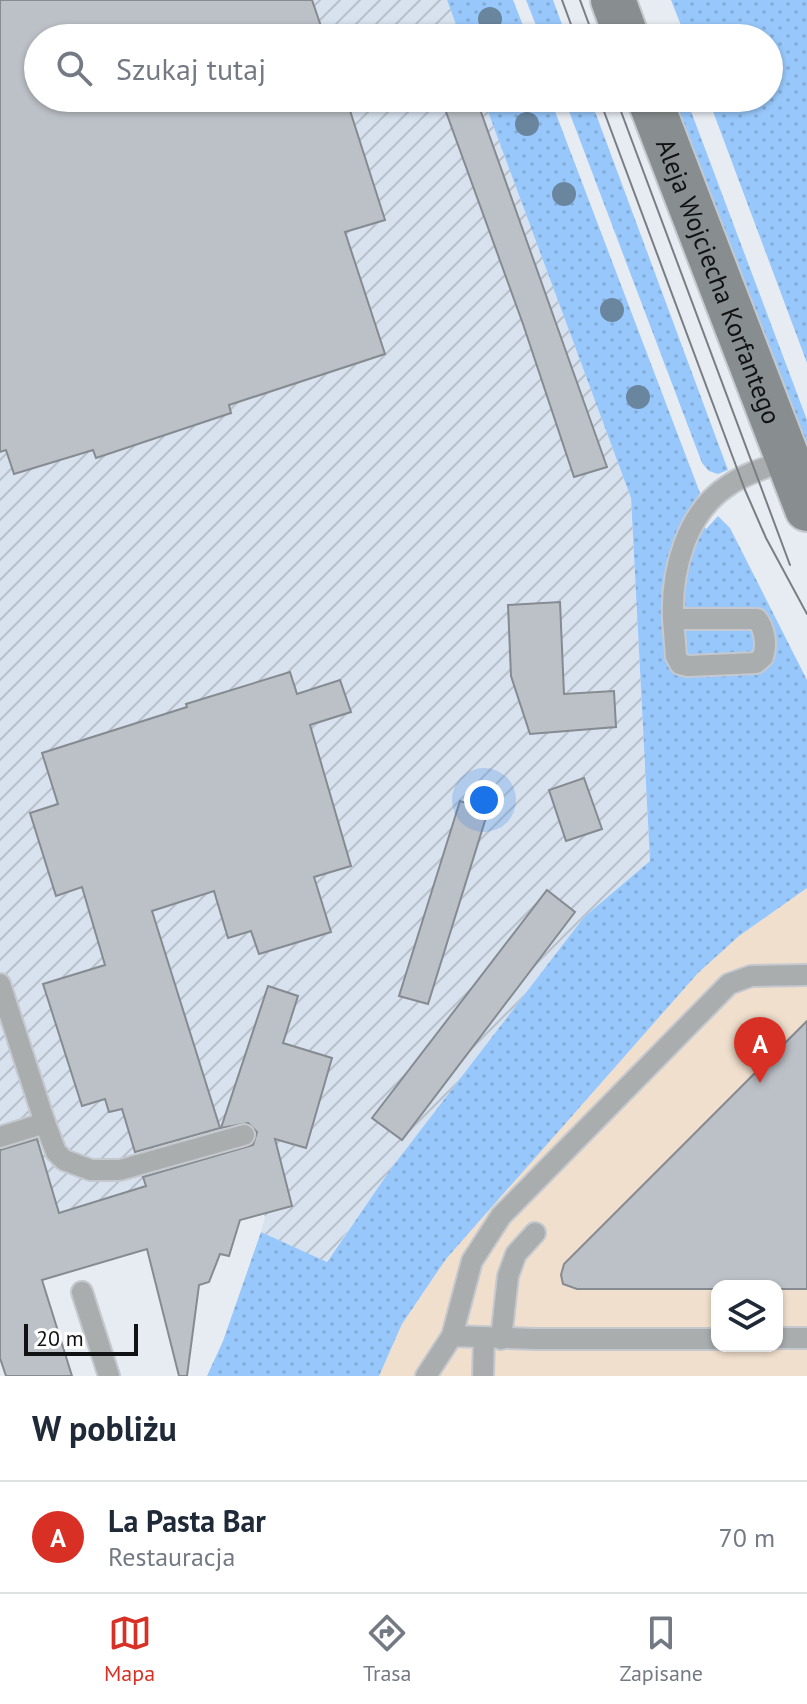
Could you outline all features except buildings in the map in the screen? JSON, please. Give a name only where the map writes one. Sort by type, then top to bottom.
[{"type":"main road","points":[[613,0],[622,24]]},
{"type":"main road","name":"Aleja Wojciecha Korfantego","points":[[654,112],[807,509]]},
{"type":"lane","points":[[673,619],[757,619],[762,626],[763,657],[756,663],[680,664],[676,656],[673,619],[679,556],[701,511],[731,483],[787,460]]},
{"type":"lane","points":[[426,1376],[452,1336],[472,1261],[501,1216],[729,984],[751,976],[807,975]]},
{"type":"lane","points":[[0,984],[45,1123],[56,1152],[64,1160],[75,1166],[120,1170],[244,1135]]},
{"type":"lane","points":[[0,1137],[45,1123]]},
{"type":"lane","points":[[483,1376],[516,1254],[535,1233]]},
{"type":"lane","points":[[82,1292],[109,1376]]},
{"type":"lane","points":[[452,1336],[711,1339]]},
{"type":"lane","points":[[783,1338],[807,1338]]},
{"type":"shaded area","points":[[0,0],[447,0],[456,24],[24,24],[24,112],[488,112],[631,498],[650,861],[584,917],[390,1170],[326,1262],[261,1232],[264,1213],[0,1293]]},
{"type":"shaded area","points":[[447,0],[513,0],[522,24],[456,24]]},
{"type":"shaded area","points":[[526,0],[553,0],[562,24],[535,24]]},
{"type":"shaded area","points":[[671,0],[807,0],[807,363],[713,112],[783,112],[783,24],[680,24]]},
{"type":"shaded area","points":[[488,112],[555,112],[700,493],[689,510],[706,529],[718,516],[730,528],[807,680],[807,888],[739,936],[698,973],[446,1259],[402,1324],[379,1376],[207,1376],[223,1341],[261,1232],[327,1262],[390,1170],[584,917],[650,861],[631,498]]},
{"type":"shaded area","points":[[569,112],[595,112],[728,470],[718,474],[709,471],[702,463]]},
{"type":"shaded area","points":[[679,112],[691,112],[807,420],[807,452]]},
{"type":"shaded area","points":[[807,888],[807,1376],[379,1376],[402,1324],[446,1259],[698,973],[739,936]]},
{"type":"tram line","points":[[562,0],[571,24]]},
{"type":"tram line","points":[[580,0],[589,24]]},
{"type":"tram line","points":[[604,112],[745,490],[766,538],[807,614]]},
{"type":"tram line","points":[[621,112],[790,565]]},
{"type":"place","name":"La Pasta Bar","points":[[760,1083]]}]
